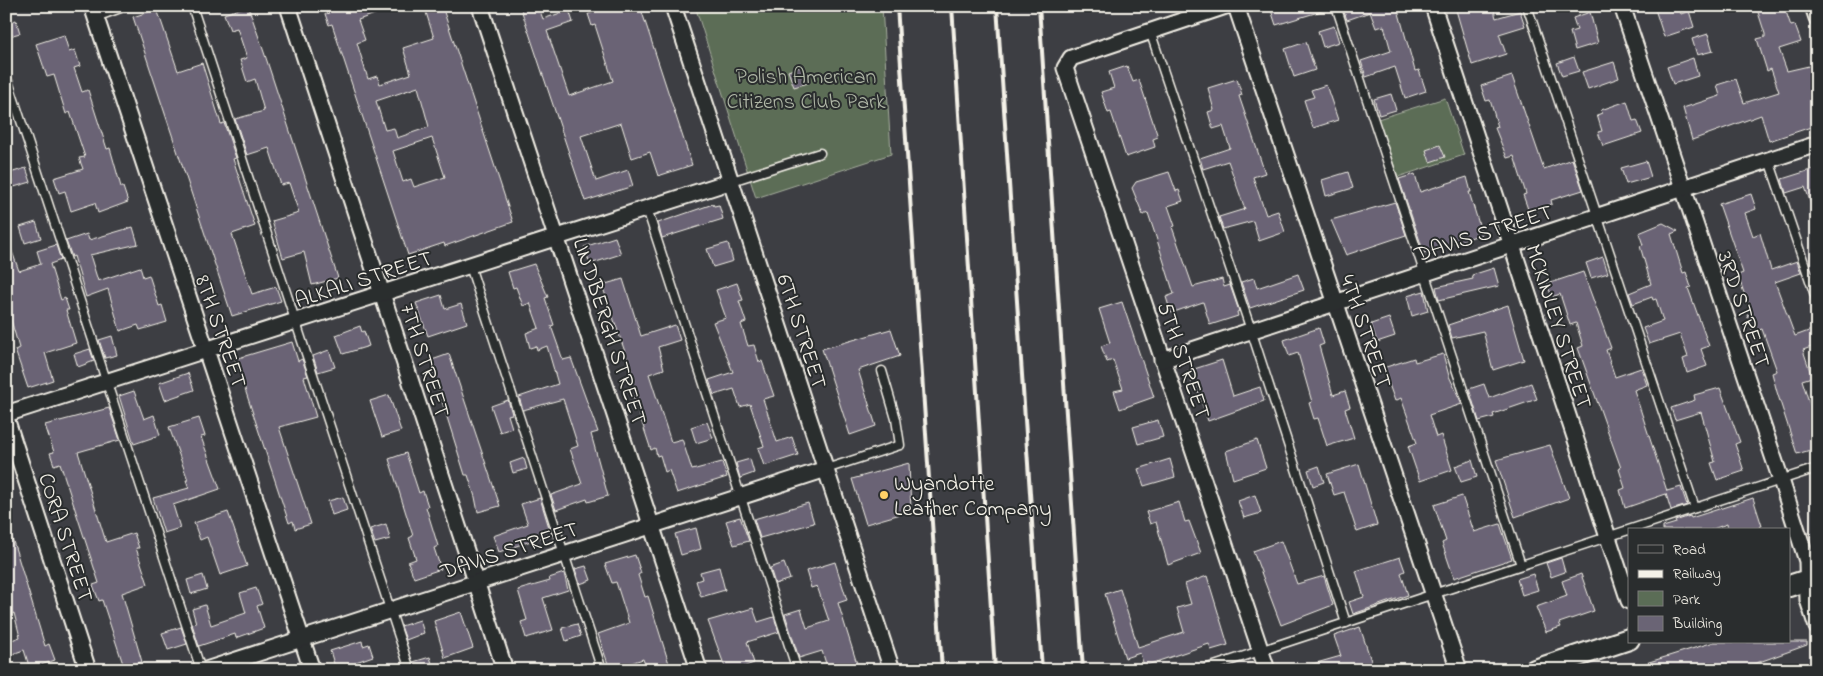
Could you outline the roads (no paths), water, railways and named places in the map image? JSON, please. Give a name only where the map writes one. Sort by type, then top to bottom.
[{"type":"main road","points":[[1535,670],[1628,639]]},
{"type":"street","name":"7TH STREET","points":[[288,6],[504,670]]},
{"type":"street","name":"LINDBERGH STREET","points":[[480,6],[699,670]]},
{"type":"street","name":"6TH STREET","points":[[673,6],[892,670]]},
{"type":"street","points":[[1150,31],[1226,6]]},
{"type":"street","name":"4TH STREET","points":[[1236,6],[1459,670]]},
{"type":"street","name":"MCKINLEY STREET","points":[[1434,6],[1628,598]]},
{"type":"street","name":"3RD STREET","points":[[1622,6],[1807,560],[1804,581],[1817,627]]},
{"type":"street","points":[[1813,6],[1817,18]]},
{"type":"street","name":"8TH STREET","points":[[94,12],[206,351],[212,363],[312,670]]},
{"type":"street","name":"5TH STREET","points":[[1150,31],[1071,58],[1065,68],[1267,670]]},
{"type":"street","name":"DAVIS STREET","points":[[1162,360],[1817,144]]},
{"type":"street","name":"ALKALI STREET","points":[[6,416],[106,381],[206,351],[732,181]]},
{"type":"street","name":"CORA STREET","points":[[6,416],[88,670]]},
{"type":"street","name":"DAVIS STREET","points":[[206,670],[826,469]]},
{"type":"lane","points":[[94,12],[126,6]]},
{"type":"lane","points":[[192,6],[410,670]]},
{"type":"lane","points":[[1336,6],[1521,565]]},
{"type":"lane","points":[[1527,6],[1695,508]]},
{"type":"lane","points":[[1150,31],[1251,330],[1346,622]]},
{"type":"lane","points":[[6,75],[201,670]]},
{"type":"lane","points":[[732,181],[820,153]]},
{"type":"lane","points":[[1769,160],[1817,301]]},
{"type":"lane","points":[[647,209],[797,670]]},
{"type":"lane","points":[[470,266],[602,670]]},
{"type":"lane","points":[[826,469],[900,445],[896,419],[882,371]]},
{"type":"lane","points":[[1635,528],[1817,468]]},
{"type":"lane","points":[[1202,670],[1213,668],[1260,650],[1628,530]]},
{"type":"railway","points":[[897,6],[942,670]]},
{"type":"railway","points":[[952,6],[995,670]]},
{"type":"railway","points":[[997,6],[1042,670]]},
{"type":"railway","points":[[1039,6],[1083,670]]},
{"type":"place","name":"Wyandotte Leather Company","points":[[884,495]]},
{"type":"park label","name":"Polish American Citizens Club Park","points":[[806,88]]}]
